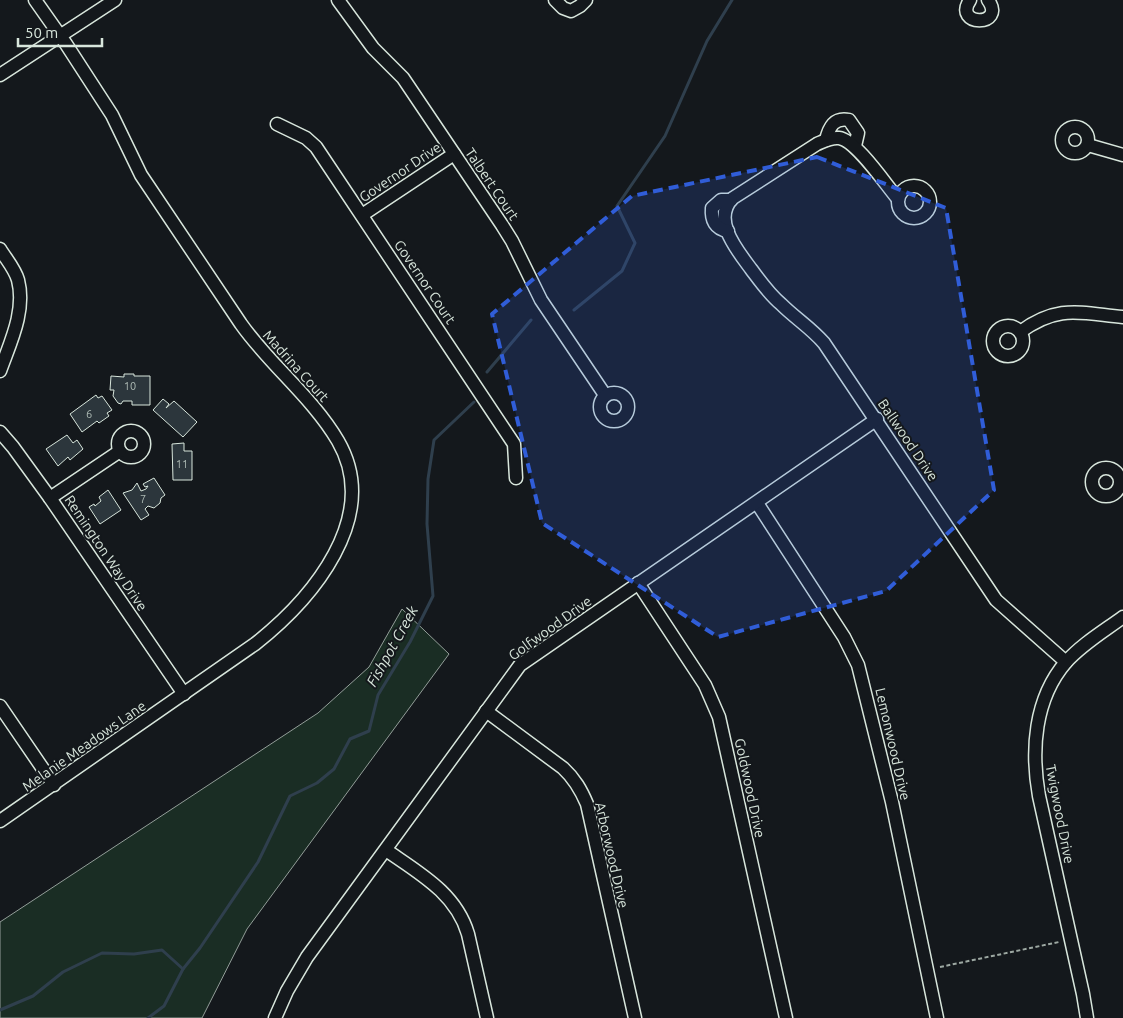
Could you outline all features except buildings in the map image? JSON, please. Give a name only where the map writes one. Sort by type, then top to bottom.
[{"type":"street","name":"Madrina Court","points":[[35,0],[112,115],[141,176],[251,338],[316,411],[337,440],[345,454],[349,472],[350,511],[346,528],[339,546],[317,582],[290,615],[184,694]]},
{"type":"street","points":[[0,75],[114,0]]},
{"type":"street","name":"Talbert Court","points":[[338,0],[373,48],[402,78],[454,154],[512,241],[540,300],[605,395]]},
{"type":"street","points":[[555,0],[563,8],[570,11],[580,6],[586,0]]},
{"type":"street","points":[[970,0],[967,6],[968,14],[978,21],[986,20],[991,14],[992,6],[988,0]]},
{"type":"street","name":"Ballwood Drive","points":[[898,199],[855,146],[858,133],[849,120],[842,119],[834,122],[828,129],[826,140],[731,200],[727,204],[724,221],[737,250],[761,283],[780,304],[814,332],[824,343],[996,600],[1066,662]]},
{"type":"street","name":"Governor Court","points":[[277,124],[306,138],[316,147],[362,215],[514,444],[516,478]]},
{"type":"street","points":[[826,140],[839,138],[855,146]]},
{"type":"street","points":[[1088,145],[1123,155]]},
{"type":"street","name":"Governor Drive","points":[[362,215],[454,154]]},
{"type":"street","points":[[0,249],[18,279],[20,296],[18,318],[0,371]]},
{"type":"street","points":[[1020,332],[1038,320],[1060,313],[1123,317]]},
{"type":"street","name":"Golfwood Drive","points":[[275,1018],[307,957],[520,666],[876,419]]},
{"type":"street","name":"Remington Way Drive","points":[[0,432],[10,442],[50,498],[184,694]]},
{"type":"street","points":[[50,498],[120,451]]},
{"type":"street","name":"Lemonwood Drive","points":[[757,503],[844,637],[858,665],[892,802],[938,1018]]},
{"type":"street","name":"Goldwood Drive","points":[[638,583],[705,685],[719,717],[786,1018]]},
{"type":"street","name":"Twigwood Drive","points":[[1086,1018],[1084,994],[1035,772],[1034,750],[1039,716],[1047,694],[1066,662],[1088,642],[1123,617]]},
{"type":"street","name":"Melanie Meadows Lane","points":[[0,821],[184,694]]},
{"type":"street","points":[[0,706],[54,785]]},
{"type":"street","name":"Arborwood Drive","points":[[486,711],[563,768],[571,776],[582,793],[587,804],[635,1018]]},
{"type":"street","points":[[386,850],[436,885],[456,907],[464,920],[487,1018]]},
{"type":"path","points":[[940,967],[1059,942]]},
{"type":"highlighted area","points":[[817,157],[946,208],[994,490],[886,591],[718,637],[542,523],[492,314],[632,196]]},
{"type":"green space","points":[[402,609],[449,654],[247,929],[202,1018],[0,1018],[0,922],[318,713],[369,667]]},
{"type":"waterway","points":[[574,310],[622,271],[635,243],[617,206],[665,136],[707,41],[732,0]]},
{"type":"waterway","points":[[487,372],[531,320]]},
{"type":"waterway","name":"Fishpot Creek","points":[[148,1018],[164,1006],[183,969],[200,948],[258,862],[290,796],[317,783],[334,769],[350,739],[369,731],[378,695],[410,642],[433,596],[427,524],[428,479],[434,440],[474,402]]},
{"type":"waterway","points":[[0,1010],[33,996],[63,972],[102,953],[134,954],[162,950],[183,969]]}]
